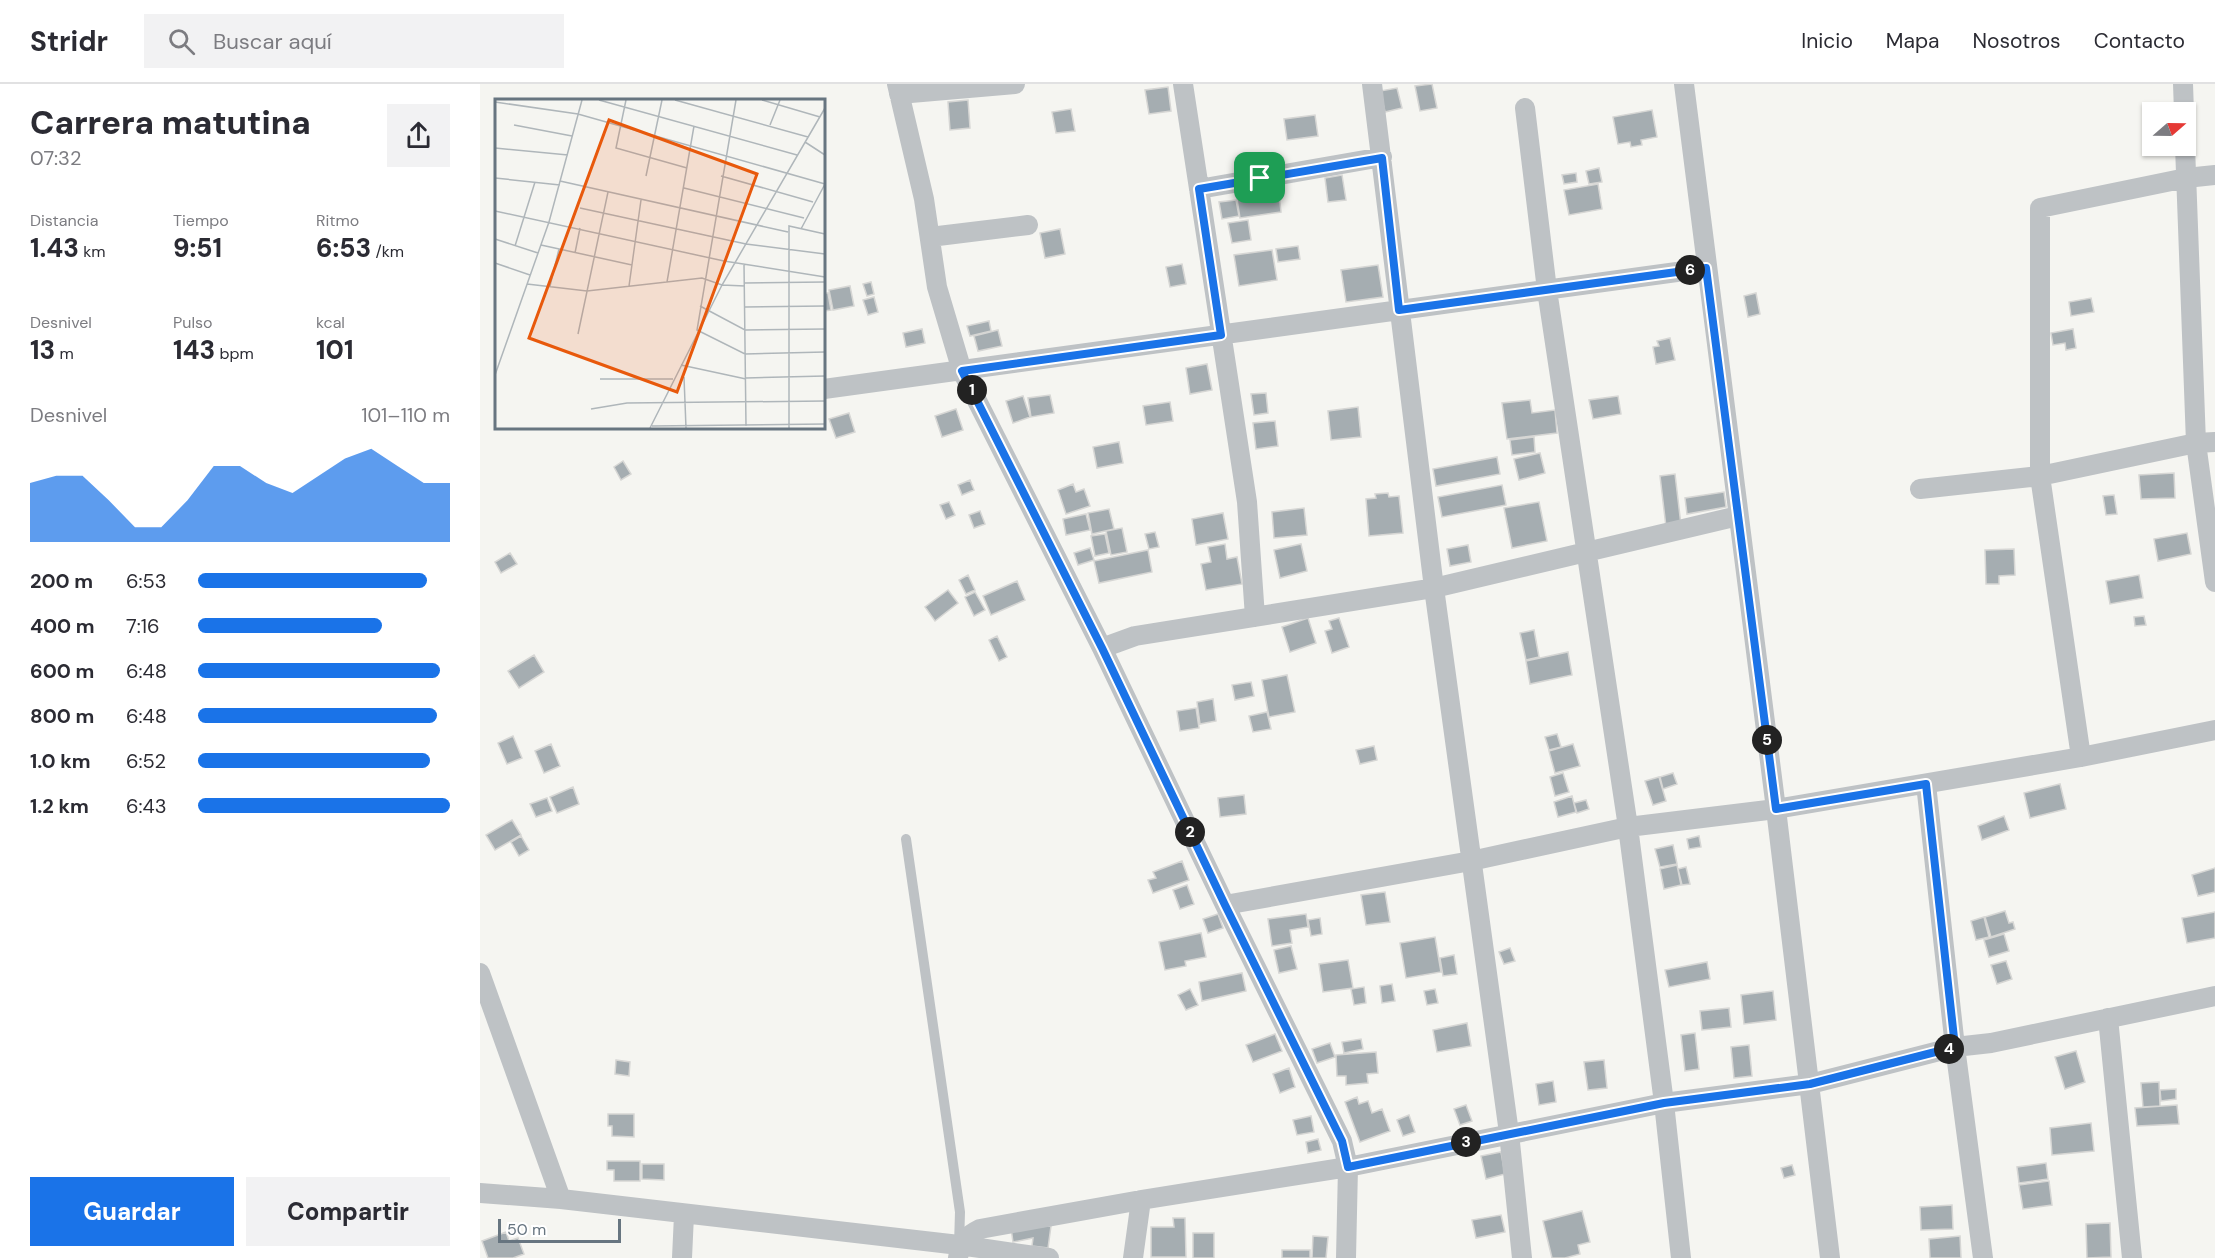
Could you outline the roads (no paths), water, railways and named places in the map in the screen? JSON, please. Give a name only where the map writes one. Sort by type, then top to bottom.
[{"type":"street","points":[[1015,84],[898,89],[924,199],[937,288],[962,371],[1102,648],[1225,905],[1342,1141],[1348,1167],[1346,1258]]},
{"type":"street","points":[[1183,84],[1247,502],[1255,617]]},
{"type":"street","points":[[1372,84],[1434,588],[1509,1133],[1522,1258]]},
{"type":"street","points":[[1684,84],[1776,809],[1830,1258]]},
{"type":"street","points":[[2183,84],[2184,102]]},
{"type":"street","points":[[1524,108],[1547,290],[1628,827],[1664,1103],[1681,1258]]},
{"type":"street","points":[[2185,156],[2215,582]]},
{"type":"street","points":[[1199,189],[1382,158]]},
{"type":"street","points":[[2081,757],[2040,476],[2040,208],[2186,178],[2215,175]]},
{"type":"street","points":[[930,237],[1028,225]]},
{"type":"street","points":[[825,389],[1706,268]]},
{"type":"street","points":[[1920,489],[2040,476],[2206,442]]},
{"type":"street","points":[[1102,648],[1135,636],[1434,588],[1738,516]]},
{"type":"street","points":[[1225,905],[1471,861],[1628,827],[1776,809],[2081,757],[2215,730]]},
{"type":"street","points":[[1926,784],[1955,1047],[1983,1258]]},
{"type":"street","points":[[480,973],[561,1199]]},
{"type":"street","points":[[958,1252],[968,1235],[980,1229],[1141,1200],[1348,1167],[1664,1103],[1810,1084],[1955,1047],[1991,1042],[2215,996]]},
{"type":"street","points":[[2108,1018],[2132,1258]]},
{"type":"street","points":[[480,1193],[561,1199],[958,1252],[1050,1258]]},
{"type":"street","points":[[1133,1258],[1141,1200]]},
{"type":"street","points":[[682,1258],[684,1215]]},
{"type":"lane","points":[[906,839],[960,1212],[958,1252]]}]
